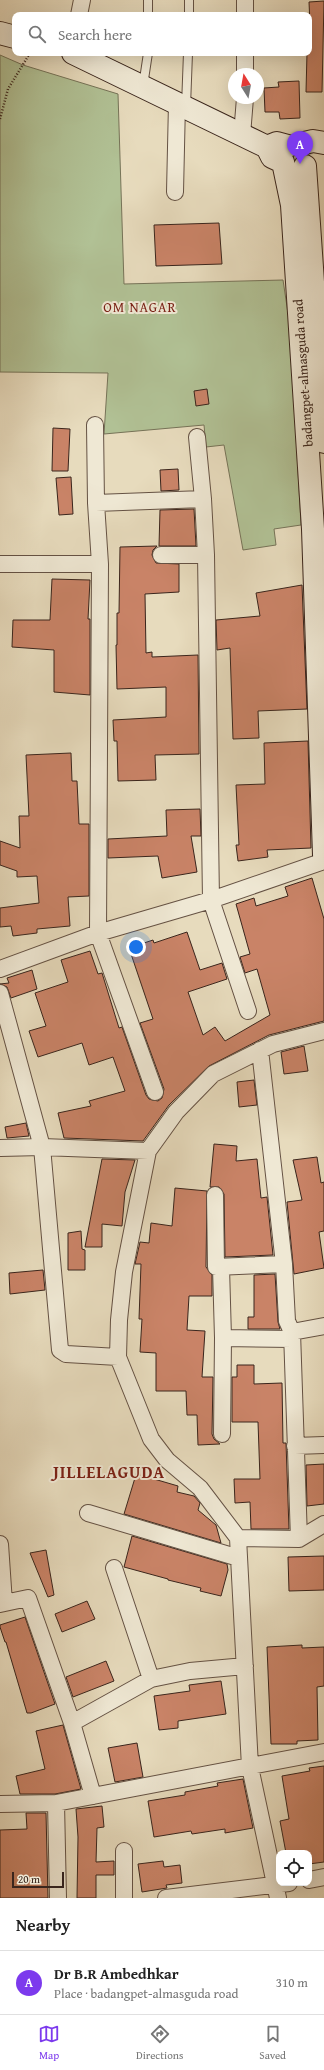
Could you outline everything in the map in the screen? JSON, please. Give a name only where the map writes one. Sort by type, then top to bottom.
[{"type":"street","points":[[80,12],[82,0]]},
{"type":"street","points":[[245,0],[245,12]]},
{"type":"street","points":[[0,32],[12,36]]},
{"type":"street","points":[[79,56],[242,135],[297,159],[313,142],[324,143]]},
{"type":"street","points":[[245,56],[245,68]]},
{"type":"street","points":[[242,135],[245,104]]},
{"type":"street","points":[[175,192],[181,106]]},
{"type":"street","name":"badangpet-almasguda road","points":[[297,159],[319,270],[324,442]]},
{"type":"street","name":"badangpet-almasguda road","points":[[297,159],[292,205],[313,529],[324,855]]},
{"type":"street","points":[[95,425],[96,503],[100,564],[98,933],[155,1092]]},
{"type":"street","points":[[197,437],[203,499],[206,555],[211,900],[248,1011]]},
{"type":"street","points":[[96,503],[203,499]]},
{"type":"street","points":[[161,555],[206,555]]},
{"type":"street","points":[[0,564],[100,564]]},
{"type":"street","points":[[0,969],[98,933],[211,900],[324,860]]},
{"type":"street","points":[[0,993],[42,1147],[60,1350],[66,1354],[118,1357]]},
{"type":"street","points":[[166,1898],[281,1889],[250,1767],[238,1538],[200,1488],[167,1460],[151,1439],[118,1357],[119,1320],[124,1272],[148,1151],[176,1112],[214,1074],[273,1044],[324,1031]]},
{"type":"street","points":[[260,1050],[284,1264],[287,1321],[292,1336],[299,1539]]},
{"type":"street","points":[[0,1148],[42,1147],[148,1151]]},
{"type":"street","points":[[215,1195],[216,1267],[284,1264]]},
{"type":"street","points":[[221,1267],[223,1338],[222,1434]]},
{"type":"street","points":[[223,1338],[292,1336],[324,1326]]},
{"type":"street","points":[[295,1446],[324,1444]]},
{"type":"street","points":[[88,1513],[239,1558]]},
{"type":"street","points":[[238,1538],[299,1539],[324,1524]]},
{"type":"street","points":[[0,1544],[2,1603],[28,1598],[72,1723],[93,1796]]},
{"type":"street","points":[[114,1568],[151,1678]]},
{"type":"street","points":[[72,1723],[151,1678],[190,1671],[245,1666]]},
{"type":"street","points":[[0,1804],[56,1803],[324,1752]]},
{"type":"street","points":[[56,1803],[58,1898]]},
{"type":"street","points":[[124,1851],[124,1898]]},
{"type":"street","points":[[312,1879],[324,1877]]},
{"type":"lane","points":[[148,0],[148,12]]},
{"type":"lane","points":[[188,12],[189,0]]},
{"type":"lane","points":[[142,87],[147,56]]},
{"type":"lane","points":[[181,106],[188,56]]},
{"type":"path","points":[[0,119],[8,89],[28,56]]},
{"type":"green space","points":[[0,55],[23,65],[118,94],[124,284],[283,280],[290,327],[301,525],[274,529],[276,545],[243,550],[224,445],[206,447],[204,425],[104,434],[108,373],[0,372]]},
{"type":"building","points":[[324,1],[322,92],[306,92],[307,56],[312,56],[312,12],[309,12],[309,2]]},
{"type":"building","points":[[299,81],[300,118],[280,119],[279,112],[265,112],[264,88],[279,87],[278,82]]},
{"type":"building","points":[[219,223],[222,264],[156,266],[154,225]]},
{"type":"building","points":[[207,389],[209,404],[196,406],[194,391]]},
{"type":"building","points":[[53,428],[70,429],[68,471],[52,471]]},
{"type":"building","points":[[178,469],[179,490],[161,491],[160,470]]},
{"type":"building","points":[[71,477],[73,514],[59,515],[56,478]]},
{"type":"building","points":[[194,509],[196,546],[159,546],[160,510]]},
{"type":"building","points":[[157,546],[153,550],[152,555],[156,563],[179,564],[179,592],[145,594],[146,653],[152,652],[152,657],[198,655],[199,754],[155,755],[156,780],[118,781],[117,741],[114,741],[113,720],[166,717],[166,687],[117,689],[116,645],[117,613],[119,613],[120,547]]},
{"type":"building","points":[[52,579],[90,580],[88,619],[90,619],[90,695],[54,692],[54,650],[12,647],[13,620],[50,620]]},
{"type":"building","points":[[302,585],[307,709],[258,711],[259,738],[233,739],[230,648],[217,650],[216,620],[260,616],[256,593]]},
{"type":"building","points":[[308,741],[311,848],[267,850],[268,857],[238,861],[236,845],[239,845],[236,785],[265,784],[264,743]]},
{"type":"building","points":[[71,753],[72,781],[77,781],[79,824],[89,824],[89,896],[68,897],[70,926],[37,929],[37,933],[13,936],[11,926],[0,927],[0,908],[39,903],[37,876],[17,877],[17,871],[0,865],[0,841],[20,848],[19,816],[29,816],[26,755]]},
{"type":"building","points":[[200,809],[201,836],[191,836],[197,872],[162,878],[158,856],[108,858],[108,839],[167,836],[166,810]]},
{"type":"building","points":[[312,878],[324,919],[324,1021],[269,1035],[209,1066],[169,1105],[143,1141],[64,1138],[58,1113],[91,1106],[89,1101],[125,1091],[113,1057],[89,1065],[82,1043],[38,1057],[29,1031],[46,1026],[35,993],[68,982],[61,960],[90,951],[98,974],[102,973],[119,1028],[122,1027],[146,1095],[149,1099],[158,1101],[162,1098],[164,1089],[140,1023],[153,1019],[129,948],[153,940],[154,943],[187,932],[200,970],[222,963],[227,979],[188,992],[203,1035],[215,1027],[225,1041],[270,1015],[257,969],[245,973],[240,957],[250,954],[236,904],[254,898],[256,906],[288,896],[285,887]]},
{"type":"building","points":[[32,970],[37,989],[11,998],[7,987],[0,984],[9,983],[7,978]]},
{"type":"building","points":[[304,1046],[308,1071],[284,1074],[281,1052]]},
{"type":"building","points":[[254,1080],[257,1105],[239,1107],[237,1082]]},
{"type":"building","points":[[26,1123],[29,1136],[7,1138],[5,1127]]},
{"type":"building","points":[[214,1144],[237,1146],[236,1161],[257,1159],[261,1198],[267,1197],[273,1255],[225,1257],[224,1194],[219,1187],[210,1187]]},
{"type":"building","points":[[317,1157],[321,1183],[324,1182],[324,1231],[319,1232],[324,1268],[294,1274],[287,1202],[302,1200],[293,1160]]},
{"type":"building","points":[[102,1159],[135,1160],[125,1192],[122,1226],[102,1224],[102,1247],[85,1247]]},
{"type":"building","points":[[175,1188],[207,1191],[206,1267],[212,1275],[212,1296],[189,1296],[187,1330],[205,1331],[202,1377],[213,1377],[212,1434],[214,1439],[220,1444],[198,1445],[197,1415],[187,1415],[186,1391],[156,1391],[156,1353],[140,1352],[142,1319],[139,1319],[141,1264],[135,1264],[140,1242],[149,1243],[151,1223],[172,1226]]},
{"type":"building","points":[[81,1231],[82,1249],[85,1250],[85,1270],[68,1270],[68,1233]]},
{"type":"building","points":[[43,1270],[45,1290],[10,1294],[9,1273]]},
{"type":"building","points":[[275,1274],[278,1322],[280,1329],[248,1329],[248,1317],[254,1317],[254,1275]]},
{"type":"building","points":[[237,1365],[254,1365],[254,1384],[282,1383],[283,1443],[286,1443],[289,1529],[251,1529],[250,1502],[235,1503],[234,1479],[260,1479],[258,1422],[232,1422],[232,1377],[237,1377]]},
{"type":"building","points":[[324,1464],[324,1504],[307,1506],[306,1465]]},
{"type":"building","points":[[138,1468],[156,1473],[154,1479],[178,1486],[177,1492],[194,1496],[200,1503],[198,1510],[216,1525],[221,1543],[124,1514]]},
{"type":"building","points":[[132,1536],[227,1564],[228,1570],[221,1596],[200,1591],[201,1588],[124,1567]]},
{"type":"building","points":[[46,1550],[54,1595],[48,1597],[30,1553]]},
{"type":"building","points":[[324,1556],[324,1590],[289,1591],[288,1557]]},
{"type":"building","points":[[87,1601],[95,1619],[62,1632],[55,1614]]},
{"type":"building","points":[[25,1617],[55,1704],[31,1713],[27,1713],[6,1642],[0,1627],[0,1625]]},
{"type":"building","points":[[302,1645],[302,1648],[324,1647],[324,1686],[317,1687],[318,1740],[297,1741],[297,1744],[271,1744],[267,1647]]},
{"type":"building","points":[[106,1661],[114,1681],[73,1697],[66,1677]]},
{"type":"building","points":[[221,1681],[226,1714],[178,1721],[178,1728],[159,1730],[154,1696],[190,1691],[189,1685]]},
{"type":"building","points":[[63,1725],[81,1789],[55,1794],[20,1794],[16,1776],[45,1769],[36,1731]]},
{"type":"building","points":[[137,1743],[143,1777],[115,1782],[108,1748]]},
{"type":"building","points":[[324,1766],[324,1862],[312,1864],[312,1850],[285,1850],[280,1821],[289,1819],[282,1776],[310,1771],[309,1768]]},
{"type":"building","points":[[243,1779],[253,1828],[225,1833],[225,1829],[192,1834],[191,1831],[154,1837],[148,1801],[185,1795],[185,1792],[218,1786],[217,1783]]},
{"type":"building","points":[[102,1806],[104,1827],[97,1828],[96,1862],[114,1861],[114,1875],[96,1875],[96,1898],[77,1898],[78,1837],[76,1809]]},
{"type":"building","points":[[26,1813],[46,1813],[48,1898],[0,1898],[0,1830],[27,1829]]},
{"type":"building","points":[[163,1861],[164,1867],[180,1865],[182,1883],[166,1885],[167,1888],[142,1892],[138,1864]]},
{"type":"place","name":"Dr B.R Ambedhkar","points":[[300,164]]},
{"type":"district","name":"OM NAGAR","points":[[140,307]]},
{"type":"district","name":"JILLELAGUDA","points":[[109,1471]]}]
